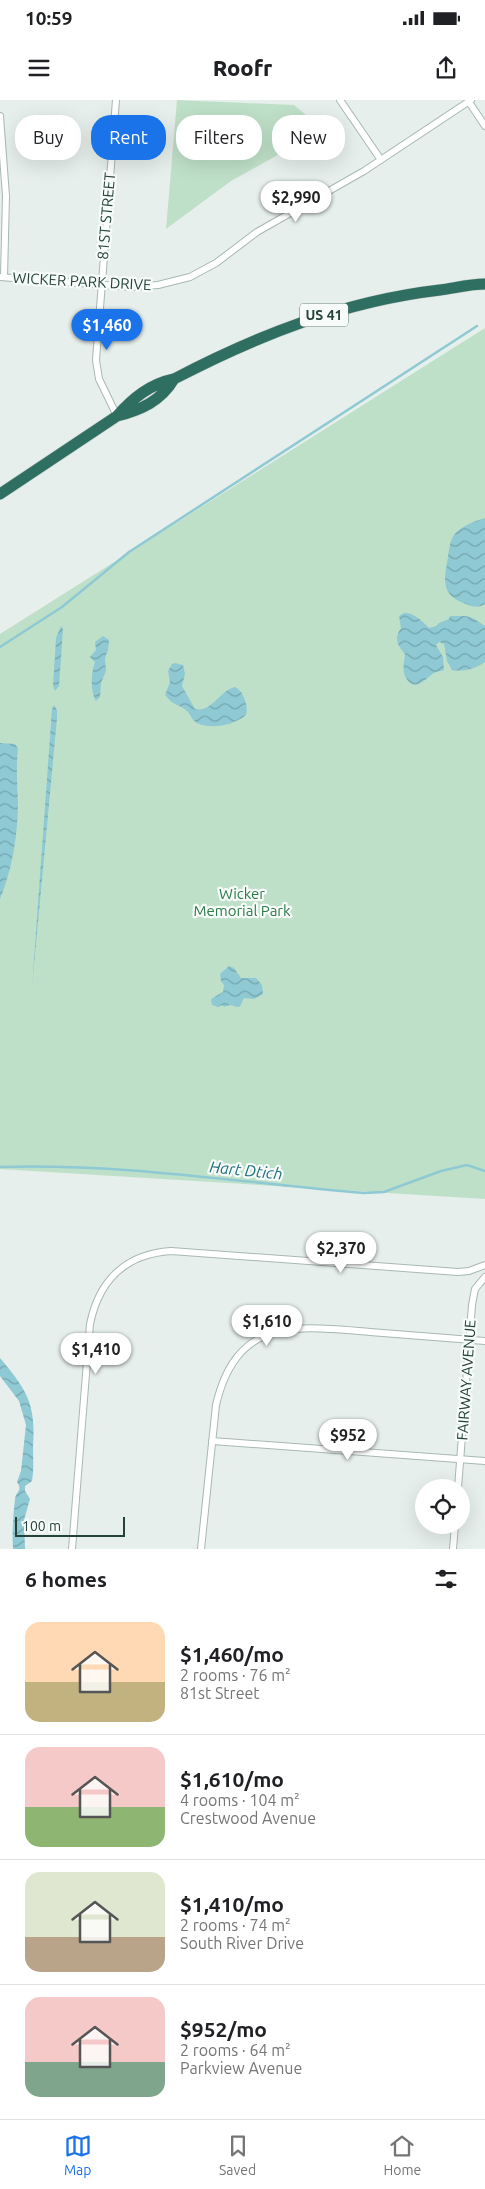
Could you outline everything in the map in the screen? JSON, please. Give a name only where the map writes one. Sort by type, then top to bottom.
[{"type":"highway","name":"US 41","points":[[0,494],[117,416],[140,410],[166,392],[174,379],[238,347],[311,318],[413,293],[485,284]]},
{"type":"street","name":"81ST STREET","points":[[116,100],[96,370],[117,416]]},
{"type":"street","points":[[340,100],[381,160]]},
{"type":"street","name":"WICKER PARK DRIVE","points":[[2,277],[146,287],[190,277],[216,263],[257,232],[381,160],[470,101]]},
{"type":"street","points":[[470,101],[485,126]]},
{"type":"street","points":[[0,116],[6,196],[2,277]]},
{"type":"street","points":[[72,1549],[90,1324],[97,1297],[110,1278],[144,1255],[165,1252],[192,1252],[458,1272],[469,1271],[485,1265]]},
{"type":"street","name":"FAIRWAY AVENUE","points":[[459,1479],[472,1305],[476,1290],[485,1277]]},
{"type":"street","points":[[200,1549],[216,1405],[221,1382],[236,1359],[252,1342],[284,1329],[314,1327],[485,1341]]},
{"type":"street","points":[[212,1441],[485,1461]]},
{"type":"street","points":[[453,1549],[454,1534]]},
{"type":"green space","points":[[177,100],[294,105],[306,115],[272,115],[272,158],[231,181],[166,229]]},
{"type":"green space","name":"Wicker Memorial Park","points":[[485,328],[485,1199],[0,1169],[0,634]]},
{"type":"water","points":[[485,518],[485,604],[474,606],[452,596],[446,585],[445,572],[450,545],[454,535],[464,526]]},
{"type":"water","points":[[404,613],[415,616],[429,628],[449,619],[450,616],[465,616],[475,619],[485,626],[485,662],[461,671],[452,670],[447,661],[444,644],[439,642],[436,645],[443,657],[444,670],[436,672],[419,684],[412,684],[404,675],[405,654],[397,641],[401,628],[399,616]]},
{"type":"water","points":[[61,626],[63,629],[59,686],[55,691],[53,686],[56,638]]},
{"type":"water","points":[[103,636],[109,640],[105,658],[106,671],[101,683],[100,697],[96,701],[92,682],[95,662],[90,657],[96,650],[95,642]]},
{"type":"water","points":[[172,664],[183,665],[185,674],[182,686],[195,709],[206,708],[225,692],[235,687],[245,699],[246,715],[229,724],[216,726],[195,722],[187,711],[165,695],[170,682],[168,671]]},
{"type":"water","points":[[54,705],[57,710],[57,718],[32,987],[52,709]]},
{"type":"water","points":[[0,743],[15,744],[18,748],[18,802],[14,852],[0,899]]},
{"type":"water","points":[[229,966],[234,968],[241,978],[256,978],[262,985],[263,994],[254,999],[244,998],[240,1006],[237,1007],[230,1005],[224,1007],[222,1005],[218,1007],[212,1005],[211,999],[223,992],[224,985],[220,974]]},
{"type":"water","points":[[0,1358],[17,1379],[28,1398],[33,1419],[33,1477],[32,1481],[25,1486],[25,1491],[30,1499],[24,1520],[25,1549],[13,1549],[13,1518],[15,1499],[19,1489],[17,1482],[21,1471],[26,1425],[19,1401],[0,1376]]},
{"type":"waterway","points":[[0,647],[62,607],[129,552],[477,326]]},
{"type":"waterway","name":"Hart Dtich","points":[[0,1167],[91,1168],[137,1171],[364,1193],[384,1192],[441,1171],[467,1165],[485,1171]]}]
